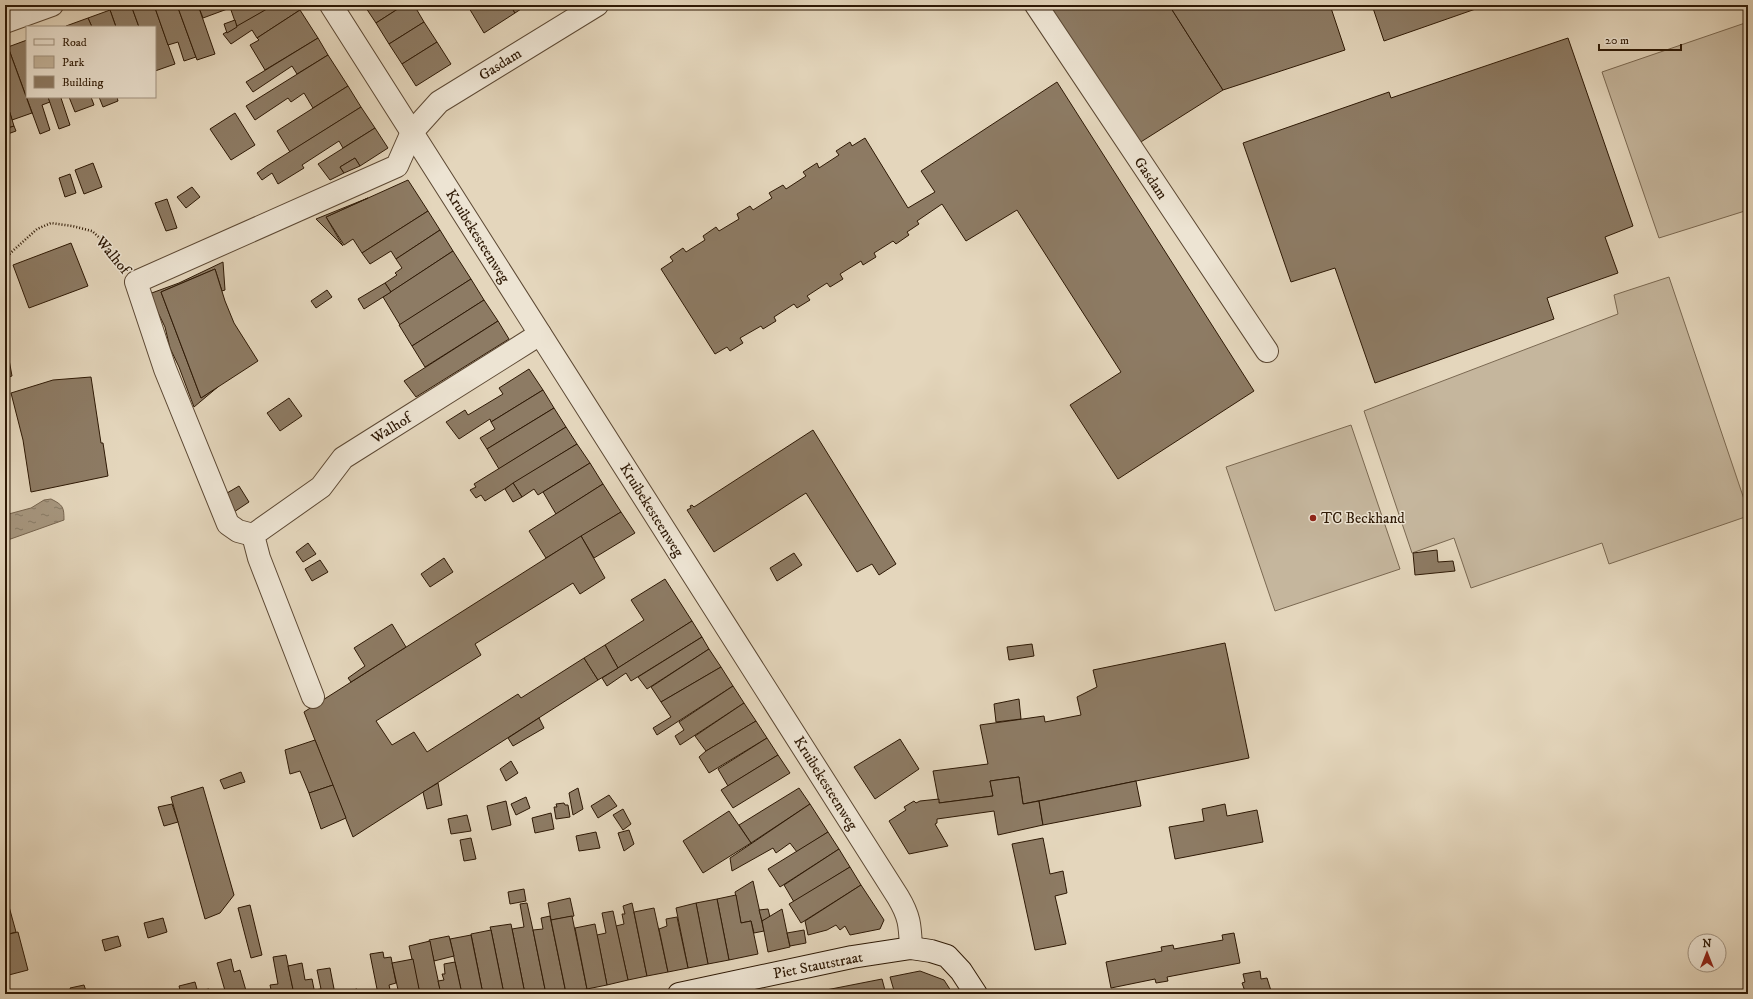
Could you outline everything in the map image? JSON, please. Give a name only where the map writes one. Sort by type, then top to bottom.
[{"type":"street","points":[[5,22],[52,5]]},
{"type":"street","name":"Kruibekesteenweg","points":[[331,5],[907,911],[910,925],[911,948]]},
{"type":"street","name":"Gasdam","points":[[412,132],[439,102],[597,5]]},
{"type":"street","name":"Gasdam","points":[[1036,5],[1267,351]]},
{"type":"street","name":"Walhof","points":[[412,132],[397,166],[136,282],[165,369],[228,524],[238,531],[253,535],[321,487],[343,458],[540,334]]},
{"type":"street","points":[[253,535],[259,558],[313,697]]},
{"type":"street","points":[[911,948],[931,951],[948,956],[961,971],[976,994]]},
{"type":"street","name":"Piet Stautstraat","points":[[680,994],[852,958],[911,948]]},
{"type":"path","name":"Walhof","points":[[5,258],[37,229],[51,223],[72,226],[92,231],[103,242],[117,262],[136,282]]},
{"type":"green space","points":[[1748,22],[1748,210],[1659,238],[1602,72]]},
{"type":"green space","points":[[1669,277],[1748,511],[1748,516],[1609,564],[1602,543],[1471,588],[1454,538],[1412,553],[1364,411],[1618,314],[1614,295]]},
{"type":"green space","name":"TC Beckhand","points":[[1351,425],[1400,569],[1275,611],[1226,467]]},
{"type":"water","points":[[51,499],[62,507],[64,512],[64,520],[5,541],[5,515],[31,508],[44,500]]},
{"type":"building","points":[[124,5],[131,5],[139,26],[116,26],[110,10]]},
{"type":"building","points":[[131,5],[154,5],[175,64],[156,71],[156,26],[139,26]]},
{"type":"building","points":[[154,5],[177,5],[196,57],[184,61],[178,42],[168,45]]},
{"type":"building","points":[[177,5],[198,5],[215,54],[197,60]]},
{"type":"building","points":[[198,5],[229,5],[230,8],[203,18]]},
{"type":"building","points":[[244,5],[274,5],[237,27],[231,10]]},
{"type":"building","points":[[274,5],[296,5],[300,10],[257,38],[252,30],[231,44],[223,34]]},
{"type":"building","points":[[364,5],[404,5],[376,23]]},
{"type":"building","points":[[404,5],[414,5],[424,22],[389,44],[376,23]]},
{"type":"building","points":[[475,5],[510,5],[515,13],[484,33],[469,8]]},
{"type":"building","points":[[510,5],[527,5],[515,13]]},
{"type":"building","points":[[1047,5],[1169,5],[1223,90],[1136,145]]},
{"type":"building","points":[[1169,5],[1330,5],[1345,50],[1223,90]]},
{"type":"building","points":[[1372,5],[1487,5],[1384,41]]},
{"type":"building","points":[[110,10],[116,26],[92,26],[88,18]]},
{"type":"building","points":[[300,10],[318,38],[265,70],[250,45],[259,40],[257,38]]},
{"type":"building","points":[[88,18],[92,26],[66,26]]},
{"type":"building","points":[[235,20],[237,27],[227,33],[224,24]]},
{"type":"building","points":[[424,22],[437,42],[402,64],[389,44]]},
{"type":"building","points":[[318,38],[328,55],[297,74],[292,66],[253,92],[246,82]]},
{"type":"building","points":[[1568,38],[1633,226],[1605,237],[1618,273],[1547,298],[1554,319],[1375,383],[1335,268],[1291,282],[1243,143],[1389,92],[1391,98]]},
{"type":"building","points":[[26,40],[26,96],[8,47]]},
{"type":"building","points":[[437,42],[451,64],[416,86],[402,64]]},
{"type":"building","points":[[8,47],[32,113],[12,120],[5,97],[5,48]]},
{"type":"building","points":[[328,55],[348,86],[313,108],[304,93],[291,102],[288,98],[255,120],[246,106]]},
{"type":"building","points":[[1057,82],[1254,391],[1118,479],[1070,405],[1121,372],[1017,210],[966,241],[942,204],[917,221],[919,224],[907,232],[909,235],[896,244],[893,241],[874,253],[876,257],[863,265],[861,261],[840,274],[843,279],[830,287],[827,283],[807,296],[810,300],[797,308],[794,304],[774,317],[776,321],[763,329],[761,326],[740,338],[743,343],[730,351],[727,347],[715,354],[661,269],[673,261],[670,257],[683,248],[686,252],[705,240],[703,236],[716,227],[719,231],[739,219],[737,214],[750,206],[753,210],[772,198],[769,193],[783,185],[786,189],[806,176],[803,172],[817,163],[819,168],[839,155],[836,151],[850,142],[852,146],[865,138],[908,208],[935,192],[921,171]]},
{"type":"building","points":[[348,86],[361,107],[290,152],[277,131]]},
{"type":"building","points":[[5,97],[14,126],[5,129]]},
{"type":"building","points":[[27,98],[48,98],[50,102],[42,105],[50,130],[40,134]]},
{"type":"building","points":[[48,98],[61,98],[70,125],[59,129]]},
{"type":"building","points":[[69,98],[91,98],[94,105],[75,112]]},
{"type":"building","points":[[99,98],[117,98],[118,101],[103,107]]},
{"type":"building","points":[[361,107],[375,128],[343,148],[339,141],[302,165],[304,168],[278,184],[272,173],[262,180],[257,173],[267,166]]},
{"type":"building","points":[[235,113],[255,145],[231,160],[210,129]]},
{"type":"building","points":[[14,126],[16,131],[5,135],[5,129]]},
{"type":"building","points":[[375,128],[388,148],[360,166],[355,158],[340,167],[344,173],[330,180],[318,164]]},
{"type":"building","points":[[355,158],[360,166],[344,173],[340,167]]},
{"type":"building","points":[[93,163],[102,187],[84,194],[75,170]]},
{"type":"building","points":[[70,174],[76,193],[65,197],[59,178]]},
{"type":"building","points":[[408,180],[428,211],[362,253],[353,239],[344,245],[326,217]]},
{"type":"building","points":[[192,187],[200,197],[186,208],[177,197]]},
{"type":"building","points":[[368,198],[326,217],[343,246],[316,219]]},
{"type":"building","points":[[167,199],[177,228],[166,231],[155,203]]},
{"type":"building","points":[[428,211],[440,230],[396,259],[391,251],[370,264],[362,253]]},
{"type":"building","points":[[440,230],[453,251],[391,292],[385,283],[397,275],[395,273],[402,268],[396,259]]},
{"type":"building","points":[[71,243],[88,286],[29,308],[13,265]]},
{"type":"building","points":[[453,251],[471,279],[400,325],[383,297]]},
{"type":"building","points":[[223,262],[225,290],[222,291],[215,269],[161,292],[201,398],[219,386],[194,407],[170,348],[165,327],[149,294],[179,283]]},
{"type":"building","points":[[215,269],[234,323],[258,361],[201,398],[161,292]]},
{"type":"building","points":[[471,279],[484,300],[412,346],[399,325]]},
{"type":"building","points":[[385,283],[391,292],[364,309],[358,299]]},
{"type":"building","points":[[327,290],[332,297],[316,308],[311,301]]},
{"type":"building","points":[[484,300],[498,321],[425,367],[412,346]]},
{"type":"building","points":[[498,321],[509,339],[416,397],[404,381]]},
{"type":"building","points":[[5,343],[12,376],[5,378]]},
{"type":"building","points":[[529,369],[543,390],[491,422],[490,419],[459,439],[446,422],[465,410],[468,415],[503,394],[499,388]]},
{"type":"building","points":[[91,377],[101,443],[103,443],[108,476],[31,492],[23,440],[11,393],[53,380]]},
{"type":"building","points":[[543,390],[554,408],[487,449],[480,438],[495,429],[491,422]]},
{"type":"building","points":[[289,398],[302,416],[280,431],[267,413]]},
{"type":"building","points":[[554,408],[566,427],[499,469],[487,449]]},
{"type":"building","points":[[566,427],[577,444],[485,501],[481,495],[476,498],[470,490],[476,487],[474,484]]},
{"type":"building","points":[[813,430],[896,564],[879,575],[872,564],[857,572],[806,493],[714,552],[687,510],[691,508],[690,506],[692,505],[694,507]]},
{"type":"building","points":[[577,444],[590,463],[538,495],[534,489],[522,497],[513,483]]},
{"type":"building","points":[[590,463],[603,484],[556,514],[543,492]]},
{"type":"building","points":[[513,483],[522,497],[513,502],[505,489]]},
{"type":"building","points":[[603,484],[621,512],[546,558],[529,531]]},
{"type":"building","points":[[239,486],[249,502],[231,514],[222,496]]},
{"type":"building","points":[[621,512],[635,533],[594,558],[581,536]]},
{"type":"building","points":[[581,536],[605,578],[580,594],[573,583],[475,644],[481,655],[376,721],[392,745],[414,732],[427,752],[518,694],[521,698],[584,658],[598,680],[353,837],[304,712]]},
{"type":"building","points":[[308,543],[316,554],[303,562],[296,552]]},
{"type":"building","points":[[1437,550],[1438,562],[1453,561],[1455,571],[1415,575],[1413,553]]},
{"type":"building","points":[[794,553],[802,565],[777,581],[770,568]]},
{"type":"building","points":[[444,558],[453,572],[430,587],[421,574]]},
{"type":"building","points":[[320,560],[328,572],[312,581],[305,569]]},
{"type":"building","points":[[665,579],[692,621],[618,668],[605,645],[644,620],[631,600]]},
{"type":"building","points":[[692,621],[702,637],[631,681],[626,673],[607,686],[602,678]]},
{"type":"building","points":[[392,624],[406,647],[351,682],[348,678],[365,666],[354,648]]},
{"type":"building","points":[[702,637],[709,649],[647,689],[638,677]]},
{"type":"building","points":[[1225,643],[1249,758],[1023,804],[1019,777],[990,781],[993,796],[939,803],[933,771],[988,764],[980,725],[1044,716],[1045,722],[1081,715],[1077,697],[1097,687],[1093,670]]},
{"type":"building","points":[[1032,644],[1034,656],[1009,660],[1007,647]]},
{"type":"building","points":[[605,645],[618,668],[598,680],[584,658]]},
{"type":"building","points":[[709,649],[721,667],[661,702],[651,687]]},
{"type":"building","points":[[721,667],[733,686],[657,735],[653,728],[671,717],[661,702]]},
{"type":"building","points":[[733,686],[744,703],[680,745],[675,736],[684,730],[679,722]]},
{"type":"building","points":[[1019,699],[1021,719],[996,722],[994,704]]},
{"type":"building","points":[[744,703],[756,721],[706,751],[695,736]]},
{"type":"building","points":[[539,718],[544,728],[513,746],[508,738]]},
{"type":"building","points":[[756,721],[767,738],[709,773],[699,757],[706,751]]},
{"type":"building","points":[[767,738],[778,755],[728,786],[718,769]]},
{"type":"building","points":[[900,739],[919,769],[875,799],[854,767]]},
{"type":"building","points":[[315,740],[333,785],[309,793],[300,771],[290,774],[285,750]]},
{"type":"building","points":[[778,755],[790,773],[733,808],[721,790]]},
{"type":"building","points":[[511,761],[518,773],[506,781],[500,769]]},
{"type":"building","points":[[241,772],[245,782],[224,789],[220,780]]},
{"type":"building","points":[[1019,777],[1023,804],[1039,801],[1043,825],[998,835],[994,811],[937,819],[937,823],[935,824],[948,846],[909,854],[889,821],[906,810],[904,807],[914,801],[916,803],[920,801],[939,799],[939,803],[993,796],[990,781]]},
{"type":"building","points":[[1136,781],[1141,806],[1043,825],[1039,801]]},
{"type":"building","points":[[438,783],[442,805],[427,809],[423,792]]},
{"type":"building","points":[[333,785],[346,818],[321,829],[309,793]]},
{"type":"building","points":[[203,787],[234,895],[220,913],[205,919],[171,797]]},
{"type":"building","points":[[578,788],[583,809],[573,815],[569,793]]},
{"type":"building","points":[[799,788],[810,804],[751,843],[739,825]]},
{"type":"building","points":[[609,795],[617,806],[598,818],[591,806]]},
{"type":"building","points":[[526,797],[530,808],[516,815],[511,804]]},
{"type":"building","points":[[506,801],[511,825],[492,830],[487,806]]},
{"type":"building","points":[[564,803],[565,805],[568,805],[570,817],[556,819],[554,807],[557,807],[556,804]]},
{"type":"building","points":[[172,804],[178,822],[164,826],[158,807]]},
{"type":"building","points":[[810,804],[828,832],[797,852],[790,843],[776,853],[773,848],[732,871],[730,858]]},
{"type":"building","points":[[1225,804],[1227,816],[1257,810],[1263,842],[1175,859],[1169,827],[1204,821],[1202,809]]},
{"type":"building","points":[[623,809],[631,824],[623,830],[613,815]]},
{"type":"building","points":[[729,811],[751,843],[703,873],[683,841]]},
{"type":"building","points":[[551,813],[554,829],[535,833],[532,818]]},
{"type":"building","points":[[467,815],[471,831],[451,834],[448,819]]},
{"type":"building","points":[[629,830],[634,844],[624,851],[618,833]]},
{"type":"building","points":[[596,832],[600,848],[579,851],[576,836]]},
{"type":"building","points":[[828,832],[839,849],[780,887],[768,869]]},
{"type":"building","points":[[471,838],[476,859],[464,861],[460,840]]},
{"type":"building","points":[[1043,838],[1050,874],[1063,871],[1067,893],[1055,896],[1066,944],[1035,950],[1012,844]]},
{"type":"building","points":[[839,849],[850,867],[794,902],[784,885]]},
{"type":"building","points":[[850,867],[861,885],[801,923],[789,904]]},
{"type":"building","points":[[753,881],[764,931],[754,933],[751,921],[741,923],[735,892]]},
{"type":"building","points":[[861,885],[884,920],[880,929],[850,935],[845,926],[840,930],[836,925],[827,930],[808,935],[805,921]]},
{"type":"building","points":[[524,889],[526,901],[510,904],[508,892]]},
{"type":"building","points":[[5,892],[16,932],[5,935]]},
{"type":"building","points":[[736,895],[741,923],[751,921],[758,954],[729,960],[717,899]]},
{"type":"building","points":[[570,898],[574,916],[551,920],[548,903]]},
{"type":"building","points":[[717,899],[729,960],[708,964],[696,903]]},
{"type":"building","points":[[527,903],[546,994],[525,994],[512,929],[524,927],[520,904]]},
{"type":"building","points":[[632,903],[647,976],[628,980],[616,926],[624,924],[622,914],[625,914],[623,906]]},
{"type":"building","points":[[696,903],[708,964],[688,968],[676,908]]},
{"type":"building","points":[[250,905],[262,955],[251,958],[238,908]]},
{"type":"building","points":[[654,908],[668,972],[647,976],[634,912]]},
{"type":"building","points":[[768,909],[770,917],[762,921],[759,910]]},
{"type":"building","points":[[782,909],[790,947],[768,952],[762,921]]},
{"type":"building","points":[[613,911],[628,980],[607,985],[597,935],[606,933],[602,913]]},
{"type":"building","points":[[550,916],[566,993],[546,994],[533,930],[543,929],[541,918]]},
{"type":"building","points":[[572,916],[587,989],[566,993],[551,920]]},
{"type":"building","points":[[677,917],[688,968],[668,972],[659,929],[667,926],[666,919]]},
{"type":"building","points":[[163,918],[167,932],[148,938],[144,923]]},
{"type":"building","points":[[511,924],[525,994],[504,994],[490,927]]},
{"type":"building","points":[[595,924],[607,985],[587,989],[575,928]]},
{"type":"building","points":[[491,930],[504,994],[483,994],[471,934]]},
{"type":"building","points":[[804,930],[806,943],[790,946],[787,933]]},
{"type":"building","points":[[18,932],[28,970],[5,976],[5,935]]},
{"type":"building","points":[[1234,933],[1240,963],[1167,977],[1168,981],[1156,983],[1155,979],[1111,988],[1106,962],[1162,951],[1161,947],[1173,945],[1174,949],[1223,940],[1222,935]]},
{"type":"building","points":[[471,935],[483,994],[462,994],[450,939]]},
{"type":"building","points":[[118,936],[121,946],[105,951],[102,940]]},
{"type":"building","points":[[449,936],[454,956],[434,961],[429,940]]},
{"type":"building","points":[[430,941],[441,994],[420,994],[409,946]]},
{"type":"building","points":[[383,952],[384,958],[391,957],[396,983],[389,985],[391,994],[378,994],[370,954]]},
{"type":"building","points":[[286,955],[294,994],[272,994],[270,985],[278,984],[273,957]]},
{"type":"building","points":[[231,959],[234,972],[240,970],[247,994],[226,994],[217,963]]},
{"type":"building","points":[[413,959],[420,994],[399,994],[392,963]]},
{"type":"building","points":[[455,962],[462,994],[441,994],[438,981],[444,980],[442,974],[445,974],[444,964]]},
{"type":"building","points":[[302,963],[305,980],[312,979],[315,994],[294,994],[288,966]]},
{"type":"building","points":[[330,968],[335,994],[315,994],[314,990],[321,989],[317,970]]},
{"type":"building","points":[[920,971],[944,980],[953,994],[895,994],[890,977]]},
{"type":"building","points":[[1260,971],[1261,979],[1267,978],[1272,994],[1246,994],[1242,983],[1245,982],[1243,974]]},
{"type":"building","points":[[882,979],[886,994],[822,994],[821,991]]},
{"type":"building","points":[[195,982],[197,989],[181,994],[179,986]]},
{"type":"building","points":[[84,985],[87,994],[72,994],[70,988]]},
{"type":"building","points":[[197,989],[199,994],[181,994]]},
{"type":"building","points":[[209,989],[210,994],[199,994],[198,991]]},
{"type":"building","points":[[357,989],[358,994],[335,994]]},
{"type":"place","name":"TC Beckhand","points":[[1313,518]]}]
